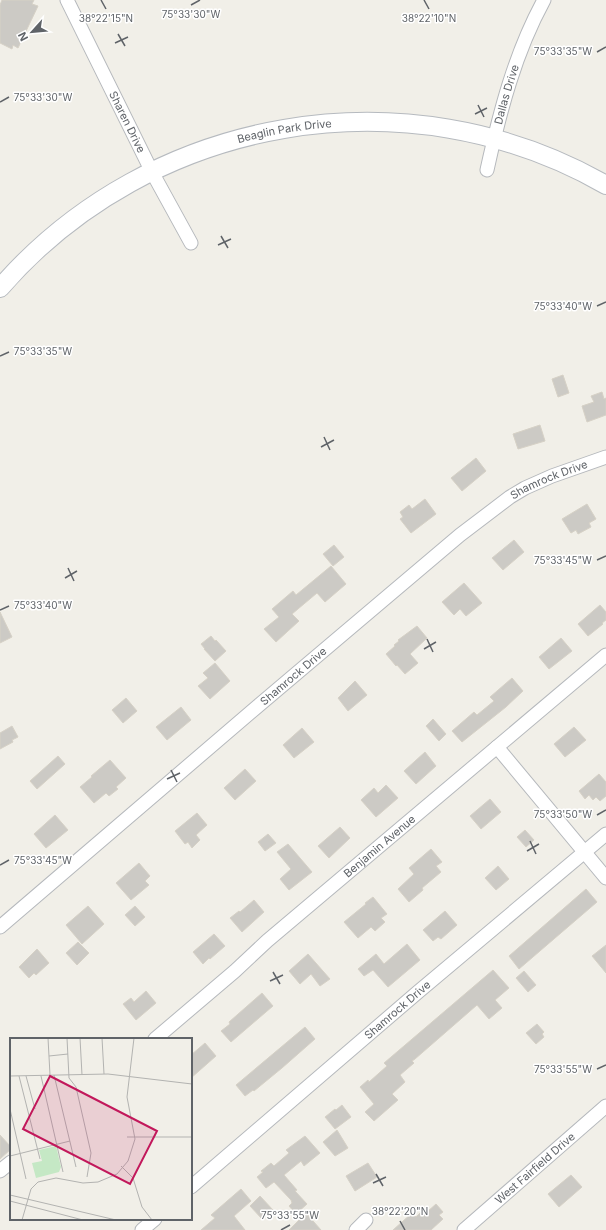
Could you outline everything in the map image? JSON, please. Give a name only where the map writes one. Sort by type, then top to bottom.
[{"type":"main road","name":"Beaglin Park Drive","points":[[0,288],[31,256],[70,223],[113,194],[152,172],[192,155],[238,139],[282,129],[315,124],[380,122],[461,131],[529,149],[555,159],[606,185]]},
{"type":"street","name":"Sharen Drive","points":[[67,0],[152,172],[191,243]]},
{"type":"street","name":"Dallas Drive","points":[[487,170],[505,99],[521,48],[544,0]]},
{"type":"street","name":"Shamrock Drive","points":[[0,927],[460,535],[510,497],[525,488],[552,476],[606,457]]},
{"type":"street","name":"Benjamin Avenue","points":[[156,1038],[235,971],[267,941],[606,655]]},
{"type":"street","points":[[497,747],[606,878]]},
{"type":"street","name":"Shamrock Drive","points":[[192,1187],[418,992],[606,834]]},
{"type":"street","name":"West Fairfield Drive","points":[[464,1230],[606,1106]]},
{"type":"street","points":[[0,1171],[10,1163]]},
{"type":"street","points":[[142,1230],[153,1220]]},
{"type":"street","points":[[356,1230],[366,1220]]},
{"type":"building","points":[[2,0],[34,0],[32,4],[38,6],[18,48],[13,45],[12,49],[0,43],[0,5]]},
{"type":"building","points":[[563,375],[569,393],[558,397],[552,379]]},
{"type":"building","points":[[602,392],[604,399],[606,398],[606,415],[587,422],[582,406],[594,402],[591,396]]},
{"type":"building","points":[[540,425],[545,441],[518,449],[513,434]]},
{"type":"building","points":[[476,458],[486,471],[462,491],[451,478]]},
{"type":"building","points":[[425,499],[436,514],[411,533],[400,519],[403,517],[400,512],[409,505],[412,509]]},
{"type":"building","points":[[587,504],[596,519],[589,523],[591,527],[578,534],[576,530],[571,533],[562,519]]},
{"type":"building","points":[[514,540],[524,552],[503,570],[492,558]]},
{"type":"building","points":[[334,545],[344,557],[333,566],[323,554]]},
{"type":"building","points":[[331,566],[346,584],[325,602],[317,593],[292,614],[299,621],[276,642],[264,629],[279,617],[272,609],[293,591],[296,595]]},
{"type":"building","points":[[464,583],[482,603],[466,616],[460,609],[454,615],[442,602]]},
{"type":"building","points":[[600,605],[606,612],[606,620],[588,636],[578,624]]},
{"type":"building","points":[[0,612],[12,637],[0,643]]},
{"type":"building","points":[[417,626],[427,638],[410,654],[418,663],[405,674],[386,654],[395,646],[394,645],[399,641],[398,640]]},
{"type":"building","points":[[211,636],[226,651],[215,661],[201,644]]},
{"type":"building","points":[[561,638],[572,651],[549,669],[539,657]]},
{"type":"building","points":[[215,663],[230,681],[210,699],[198,686],[208,678],[203,673]]},
{"type":"building","points":[[512,678],[523,691],[506,707],[462,742],[452,731],[474,712],[477,715],[494,701],[490,697]]},
{"type":"building","points":[[355,681],[367,695],[348,711],[338,698]]},
{"type":"building","points":[[126,698],[137,711],[123,723],[112,710]]},
{"type":"building","points":[[181,707],[191,720],[167,740],[156,727]]},
{"type":"building","points":[[433,719],[446,734],[439,741],[426,726]]},
{"type":"building","points":[[12,726],[18,737],[12,740],[13,742],[0,749],[0,733]]},
{"type":"building","points":[[574,727],[586,740],[565,757],[554,744]]},
{"type":"building","points":[[302,728],[314,742],[294,758],[283,745]]},
{"type":"building","points":[[425,752],[436,766],[416,784],[404,771]]},
{"type":"building","points":[[58,756],[65,764],[37,789],[30,781]]},
{"type":"building","points":[[110,760],[126,778],[116,787],[118,789],[109,796],[106,793],[94,803],[80,787]]},
{"type":"building","points":[[245,769],[256,781],[235,800],[224,788]]},
{"type":"building","points":[[599,774],[606,782],[606,796],[600,801],[596,797],[593,800],[589,795],[585,799],[579,791]]},
{"type":"building","points":[[386,785],[398,798],[376,817],[361,800],[374,788],[378,793]]},
{"type":"building","points":[[490,799],[501,812],[481,829],[470,816]]},
{"type":"building","points":[[197,813],[207,825],[196,835],[200,840],[192,848],[188,842],[185,844],[175,831]]},
{"type":"building","points":[[55,815],[68,830],[46,848],[34,834]]},
{"type":"building","points":[[340,827],[350,838],[329,858],[318,846]]},
{"type":"building","points":[[525,830],[534,840],[526,847],[517,837]]},
{"type":"building","points":[[268,834],[276,843],[265,851],[258,842]]},
{"type":"building","points":[[288,844],[312,872],[289,890],[280,879],[291,869],[277,852]]},
{"type":"building","points":[[431,849],[442,862],[436,866],[441,872],[422,888],[423,890],[409,902],[398,889],[414,874],[409,868]]},
{"type":"building","points":[[139,863],[150,876],[145,881],[149,885],[131,900],[116,883]]},
{"type":"building","points":[[498,866],[509,879],[496,890],[485,878]]},
{"type":"building","points":[[586,889],[597,902],[519,969],[509,956]]},
{"type":"building","points":[[373,897],[387,914],[381,918],[385,922],[375,931],[371,927],[358,938],[344,922]]},
{"type":"building","points":[[254,900],[264,912],[242,932],[230,918]]},
{"type":"building","points":[[88,906],[104,924],[82,944],[66,925]]},
{"type":"building","points":[[135,906],[145,917],[135,926],[125,915]]},
{"type":"building","points":[[445,911],[457,925],[441,939],[438,937],[433,941],[423,930]]},
{"type":"building","points":[[214,934],[225,946],[203,964],[193,952]]},
{"type":"building","points":[[78,942],[89,953],[77,965],[66,953]]},
{"type":"building","points":[[407,944],[420,960],[388,987],[373,970],[364,976],[358,969],[376,954],[384,964]]},
{"type":"building","points":[[606,945],[606,973],[592,956]]},
{"type":"building","points":[[37,949],[49,963],[36,975],[34,973],[29,978],[19,967]]},
{"type":"building","points":[[308,954],[330,979],[320,986],[311,974],[300,984],[289,971]]},
{"type":"building","points":[[493,970],[509,988],[495,1000],[502,1008],[489,1019],[477,1005],[412,1061],[414,1063],[400,1075],[405,1082],[392,1094],[398,1100],[374,1121],[365,1112],[374,1104],[360,1087],[368,1080],[369,1082],[387,1066],[384,1063]]},
{"type":"building","points":[[524,971],[536,985],[528,992],[516,978]]},
{"type":"building","points":[[146,991],[156,1003],[136,1020],[123,1004],[131,998],[134,1002]]},
{"type":"building","points":[[262,993],[273,1006],[231,1042],[221,1031]]},
{"type":"building","points":[[537,1024],[544,1032],[542,1034],[544,1037],[536,1044],[526,1033]]},
{"type":"building","points":[[305,1027],[315,1039],[254,1091],[253,1090],[245,1096],[236,1085]]},
{"type":"building","points":[[205,1043],[216,1056],[192,1077],[192,1054]]},
{"type":"building","points":[[342,1105],[351,1117],[335,1129],[325,1117]]},
{"type":"building","points":[[337,1130],[348,1148],[335,1156],[323,1142]]},
{"type":"building","points":[[0,1135],[10,1146],[10,1150],[0,1159]]},
{"type":"building","points":[[305,1136],[320,1153],[304,1166],[301,1161],[284,1175],[297,1190],[295,1191],[307,1204],[296,1214],[289,1206],[292,1203],[291,1200],[274,1182],[266,1188],[257,1177],[263,1172],[261,1171],[271,1163],[274,1166],[289,1153],[286,1150]]},
{"type":"building","points":[[368,1163],[377,1177],[355,1191],[346,1176]]},
{"type":"building","points":[[571,1175],[582,1187],[559,1207],[548,1194]]},
{"type":"building","points":[[241,1189],[251,1201],[234,1216],[245,1230],[201,1230],[215,1218],[211,1215]]},
{"type":"building","points":[[260,1196],[273,1210],[262,1219],[250,1206]]},
{"type":"building","points":[[436,1204],[443,1212],[439,1215],[443,1219],[431,1230],[393,1230],[412,1213],[416,1217],[424,1209],[427,1212]]},
{"type":"building","points":[[306,1213],[321,1230],[289,1230]]}]
